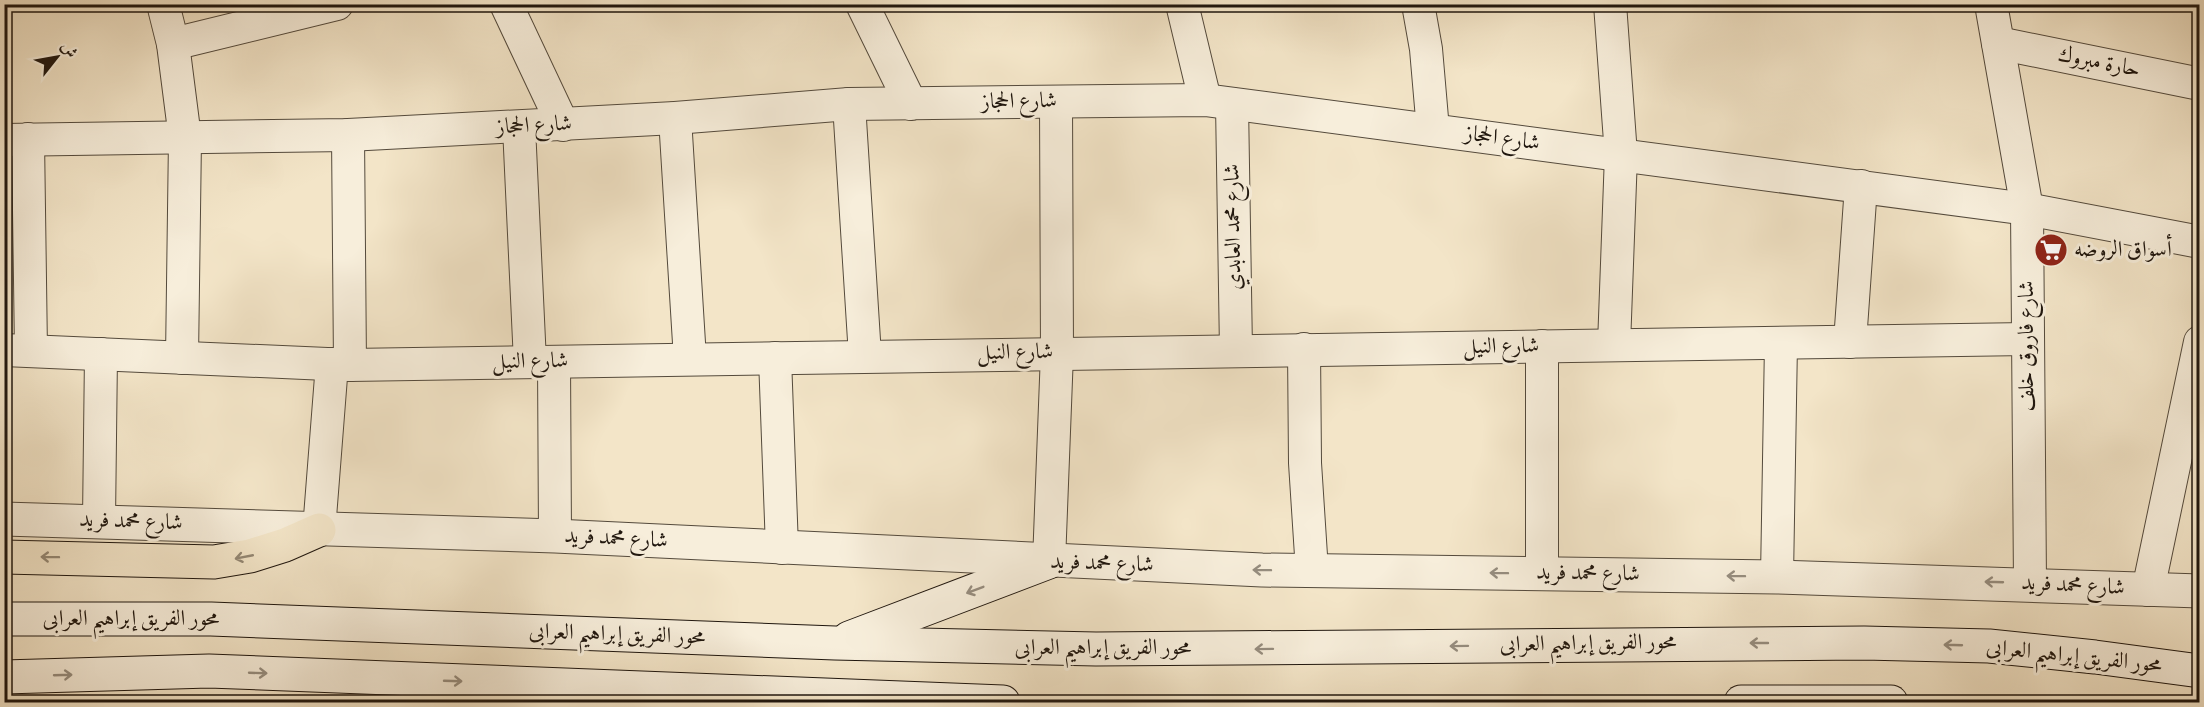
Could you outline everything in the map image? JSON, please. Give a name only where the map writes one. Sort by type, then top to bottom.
[{"type":"highway","points":[[4,556],[214,562],[268,551],[319,530]]},
{"type":"main road","name":"شارع محمد فريد","points":[[4,519],[99,520],[319,530],[555,536],[1049,562],[1312,571],[1777,577],[2030,583],[2199,591]]},
{"type":"main road","points":[[835,643],[1049,562]]},
{"type":"main road","name":"محور الفريق إبراهيم العرابى","points":[[4,619],[211,619],[835,643],[1229,649],[1674,642],[1864,643],[1989,646],[2199,671]]},
{"type":"main road","points":[[4,677],[209,671],[1003,702]]},
{"type":"main road","points":[[503,683],[538,702]]},
{"type":"main road","points":[[1741,702],[1891,702]]},
{"type":"street","points":[[163,4],[173,44],[185,138],[182,357]]},
{"type":"street","points":[[173,44],[337,4]]},
{"type":"street","points":[[506,4],[563,125]]},
{"type":"street","points":[[862,4],[911,104]]},
{"type":"street","name":"شارع محمد العابدي","points":[[1182,4],[1218,102],[1236,350]]},
{"type":"street","points":[[1418,4],[1426,50],[1433,130]]},
{"type":"street","points":[[1610,4],[1621,155],[1614,345]]},
{"type":"street","name":"شارع فاروق خلف","points":[[1991,4],[2027,209],[2030,583]]},
{"type":"street","name":"حارة مبروك","points":[[1998,43],[2199,84]]},
{"type":"street","points":[[1049,562],[1057,352],[1056,102]]},
{"type":"street","name":"شارع الحجاز","points":[[16,139],[348,135],[563,125],[849,104],[1218,102],[2027,209],[2199,242]]},
{"type":"street","points":[[849,104],[865,356]]},
{"type":"street","points":[[675,118],[690,359]]},
{"type":"street","points":[[519,127],[542,362],[555,536]]},
{"type":"street","points":[[319,530],[341,365],[348,135]]},
{"type":"street","points":[[16,139],[18,350]]},
{"type":"street","points":[[1850,342],[1861,186]]},
{"type":"street","name":"شارع النيل","points":[[18,350],[341,365],[1057,352],[2027,339]]},
{"type":"street","points":[[2148,590],[2199,342]]},
{"type":"street","points":[[1777,577],[1781,343]]},
{"type":"street","points":[[1542,346],[1542,574]]},
{"type":"street","points":[[1304,349],[1305,463],[1312,571]]},
{"type":"street","points":[[99,520],[101,354]]},
{"type":"street","points":[[775,358],[782,548]]},
{"type":"place","name":"أسواق الروضه","points":[[2051,250]]}]
